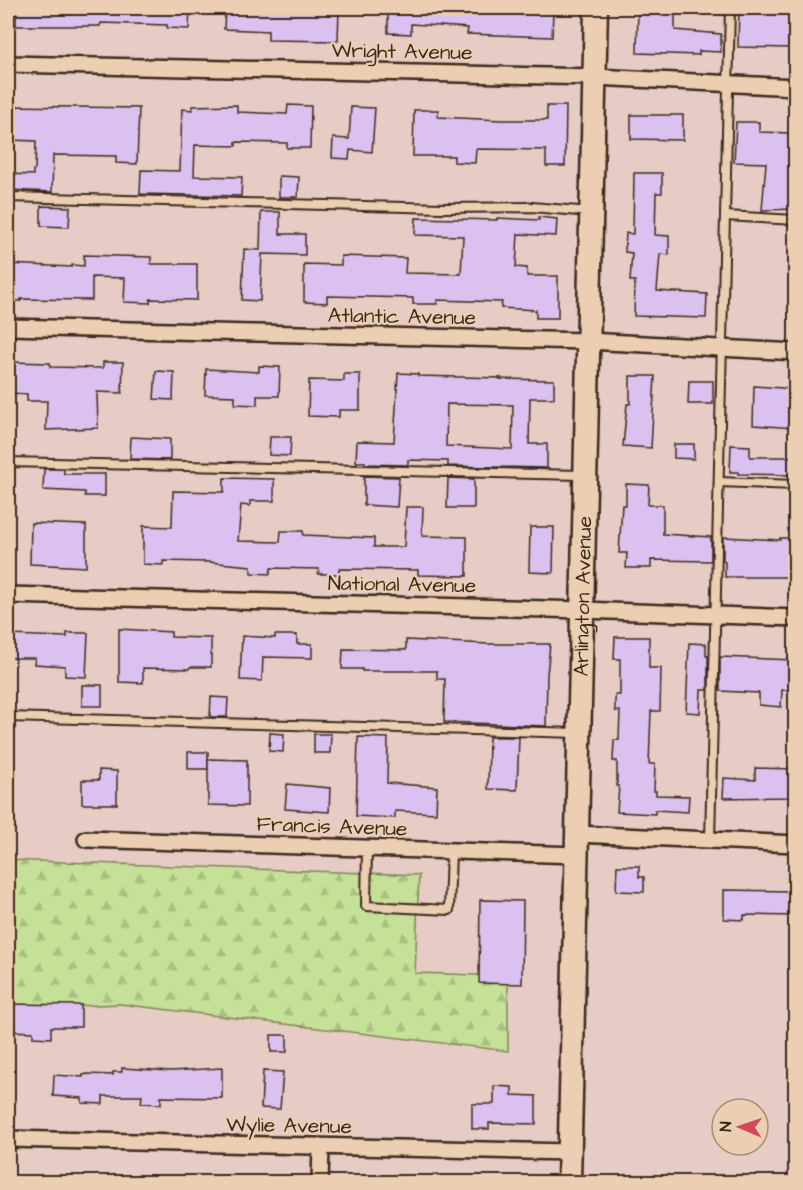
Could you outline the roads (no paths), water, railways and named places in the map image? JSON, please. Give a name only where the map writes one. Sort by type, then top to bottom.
[{"type":"street","name":"Arlington Avenue","points":[[569,1182],[596,8]]},
{"type":"street","name":"Wright Avenue","points":[[8,64],[595,77],[795,87]]},
{"type":"street","name":"Atlantic Avenue","points":[[8,327],[588,341],[795,352]]},
{"type":"street","name":"National Avenue","points":[[8,595],[583,610],[795,618]]},
{"type":"street","name":"Francis Avenue","points":[[86,839],[451,851],[710,840],[795,843]]},
{"type":"street","name":"Wylie Avenue","points":[[8,1139],[570,1152]]},
{"type":"street","points":[[320,1182],[321,1147]]},
{"type":"lane","points":[[710,840],[730,8]]},
{"type":"lane","points":[[8,197],[443,208],[532,207],[592,212]]},
{"type":"lane","points":[[725,216],[795,220]]},
{"type":"lane","points":[[8,462],[585,475]]},
{"type":"lane","points":[[719,482],[795,485]]},
{"type":"lane","points":[[8,717],[580,733]]},
{"type":"lane","points":[[367,848],[366,906],[449,910],[451,851]]}]
